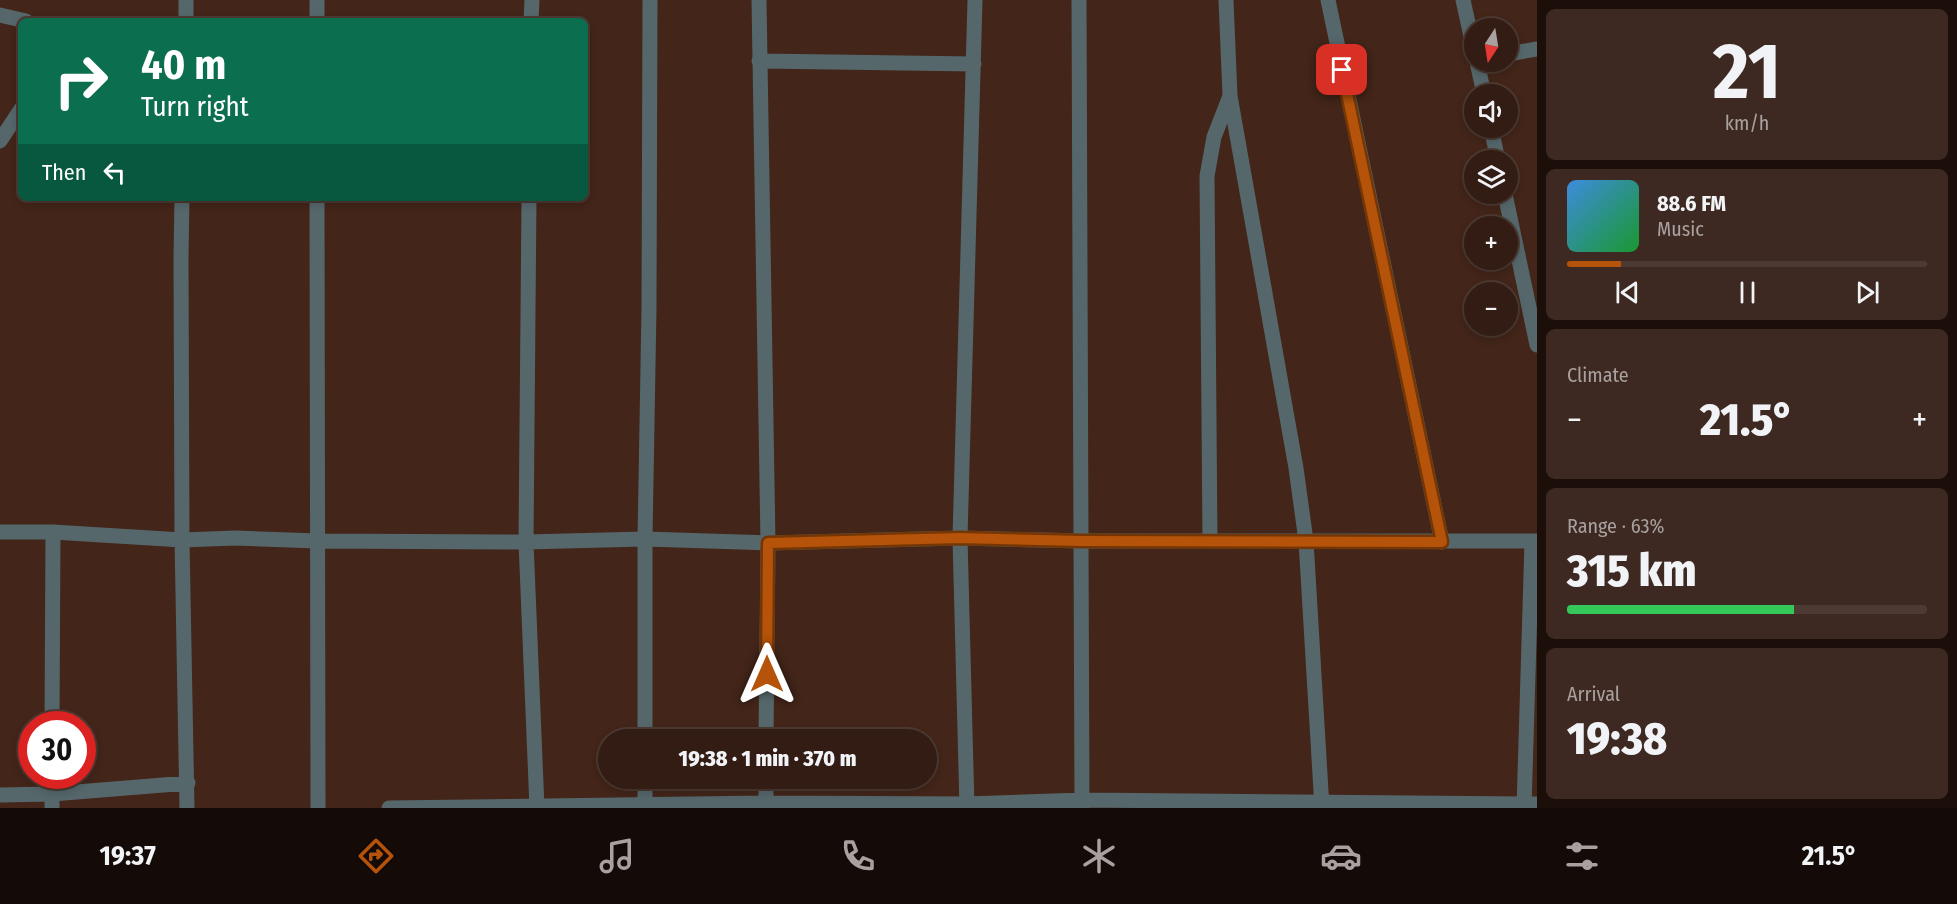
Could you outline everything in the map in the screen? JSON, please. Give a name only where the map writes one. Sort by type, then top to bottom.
[{"type":"street","points":[[186,0],[186,18]]},
{"type":"street","points":[[317,0],[317,18]]},
{"type":"street","points":[[531,18],[532,0]]},
{"type":"street","points":[[645,729],[650,0]]},
{"type":"street","points":[[759,0],[768,543],[766,729]]},
{"type":"street","points":[[967,806],[960,538],[975,0]]},
{"type":"street","points":[[1079,0],[1082,804]]},
{"type":"street","points":[[1226,0],[1230,96],[1296,468],[1306,541],[1322,806]]},
{"type":"street","points":[[1328,0],[1442,542]]},
{"type":"street","points":[[1462,0],[1466,18]]},
{"type":"street","points":[[0,15],[18,19]]},
{"type":"street","points":[[1518,52],[1537,49]]},
{"type":"street","points":[[759,61],[974,64]]},
{"type":"street","points":[[1210,541],[1207,176],[1214,137],[1230,96]]},
{"type":"street","points":[[0,141],[18,114]]},
{"type":"street","points":[[182,201],[180,256],[182,540],[187,808]]},
{"type":"street","points":[[318,201],[318,808]]},
{"type":"street","points":[[529,201],[526,542],[537,807]]},
{"type":"street","points":[[1507,204],[1537,345]]},
{"type":"street","points":[[0,532],[52,532],[182,540],[235,538],[318,541],[526,542],[645,539],[768,543],[960,538],[1082,541],[1535,541],[1528,805],[1082,804],[389,808]]},
{"type":"street","points":[[52,532],[52,711]]},
{"type":"street","points":[[0,795],[52,801],[188,783]]},
{"type":"street","points":[[645,789],[645,807]]},
{"type":"street","points":[[766,789],[766,806]]},
{"type":"route","points":[[767,674],[768,543],[960,538],[1082,541],[1442,542],[1342,70]]}]
